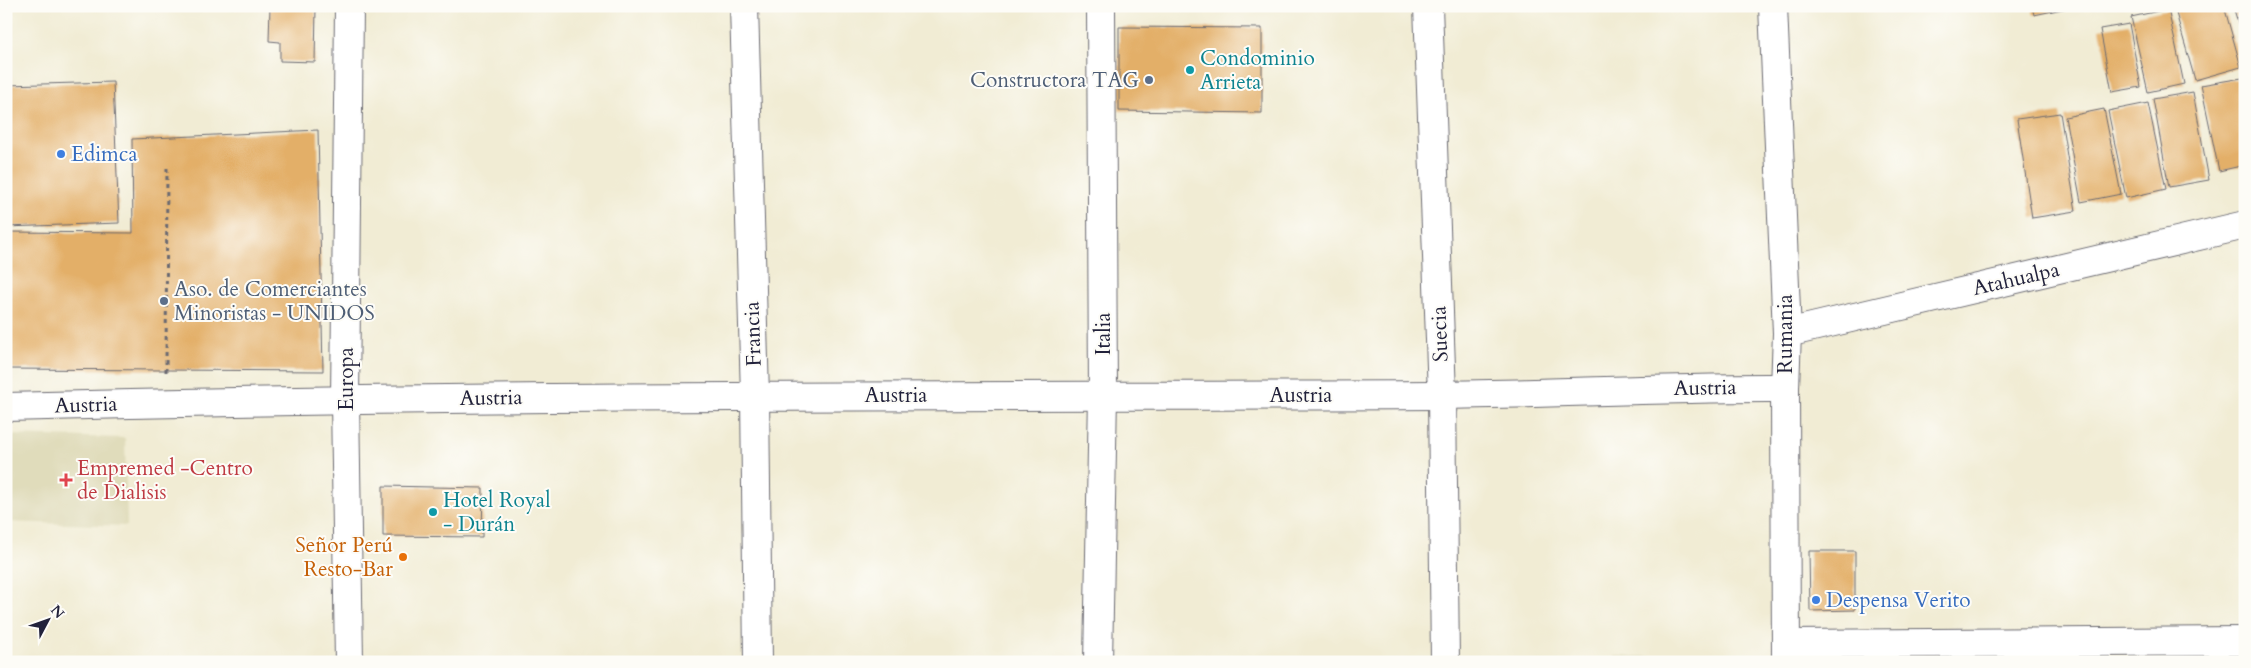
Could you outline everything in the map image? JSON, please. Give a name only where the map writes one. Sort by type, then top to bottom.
[{"type":"street","name":"Europa","points":[[349,6],[345,400],[349,662]]},
{"type":"street","name":"Francia","points":[[744,6],[755,396],[758,662]]},
{"type":"street","name":"Italia","points":[[1098,662],[1103,395],[1101,6]]},
{"type":"street","name":"Suecia","points":[[1428,6],[1442,395],[1445,662]]},
{"type":"street","name":"Rumania","points":[[1773,6],[1787,333],[1785,388],[1786,653]]},
{"type":"street","name":"Atahualpa","points":[[1787,333],[2245,225]]},
{"type":"street","name":"Austria","points":[[6,407],[345,400],[755,396],[1442,395],[1785,388]]},
{"type":"street","points":[[1786,653],[2245,641]]},
{"type":"path","points":[[166,403],[167,164]]},
{"type":"shaded area","name":"Empremed -Centro de Dialisis","points":[[6,435],[125,438],[127,526],[6,522]]},
{"type":"shaded area","points":[[1615,656],[1696,657],[1696,662],[1615,662]]},
{"type":"building","points":[[270,6],[316,7],[315,62],[280,61],[280,42],[269,41]]},
{"type":"building","points":[[2032,6],[2072,6],[2072,7],[2034,15]]},
{"type":"building","points":[[2174,6],[2224,6],[2241,67],[2195,80]]},
{"type":"building","points":[[2233,6],[2245,6],[2244,44]]},
{"type":"building","points":[[2168,9],[2184,84],[2148,92],[2131,17]]},
{"type":"building","points":[[2129,24],[2141,87],[2112,92],[2100,29]]},
{"type":"building","name":"Condominio Arrieta","points":[[1119,27],[1262,28],[1262,113],[1119,111]]},
{"type":"building","points":[[2242,78],[2245,93],[2245,165],[2219,171],[2201,85]]},
{"type":"building","name":"Edimca","points":[[113,82],[119,223],[6,227],[6,85]]},
{"type":"building","points":[[2193,92],[2209,180],[2169,187],[2153,99]]},
{"type":"building","points":[[2148,103],[2166,189],[2126,198],[2108,111]]},
{"type":"building","points":[[2104,109],[2121,194],[2081,202],[2065,117]]},
{"type":"building","points":[[2060,113],[2076,211],[2032,218],[2017,119]]},
{"type":"building","name":"Aso. de Comerciantes Minoristas - UNIDOS","points":[[318,130],[323,371],[6,369],[6,232],[133,233],[132,139]]},
{"type":"building","name":"Hotel Royal - Durán","points":[[383,486],[483,488],[482,537],[383,536]]},
{"type":"building","points":[[1809,551],[1855,551],[1855,610],[1810,611]]},
{"type":"building","points":[[1701,658],[1753,660],[1753,662],[1701,662]]},
{"type":"place","name":"Condominio Arrieta","points":[[1190,70]]},
{"type":"place","name":"Constructora TAG","points":[[1149,80]]},
{"type":"place","name":"Edimca","points":[[61,154]]},
{"type":"place","name":"Aso. de Comerciantes Minoristas - UNIDOS","points":[[164,301]]},
{"type":"place","name":"Empremed -Centro de Dialisis","points":[[66,480]]},
{"type":"place","name":"Hotel Royal - Durán","points":[[433,512]]},
{"type":"place","name":"Señor Perú Resto-Bar","points":[[403,557]]},
{"type":"place","name":"Despensa Verito","points":[[1816,600]]}]
